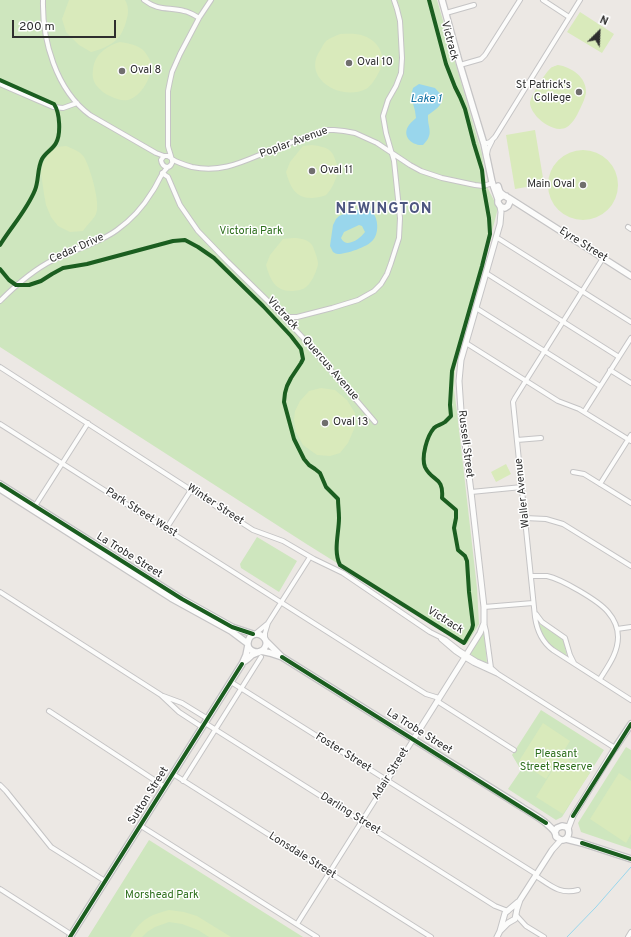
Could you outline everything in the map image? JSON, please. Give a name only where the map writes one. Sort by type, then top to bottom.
[{"type":"main road","points":[[442,0],[495,183],[498,203],[504,208],[508,206],[510,202],[508,197],[500,192],[495,183]]},
{"type":"main road","points":[[498,199],[502,196],[508,197]]},
{"type":"main road","name":"Eyre Street","points":[[508,197],[631,276]]},
{"type":"main road","name":"Eyre Street","points":[[508,206],[519,207],[534,214]]},
{"type":"main road","name":"La Trobe Street","points":[[0,484],[171,598],[231,631],[248,644]]},
{"type":"main road","name":"La Trobe Street","points":[[0,489],[34,508],[182,599],[232,627],[254,634]]},
{"type":"main road","points":[[254,634],[261,635],[266,640],[265,647],[260,653],[252,651],[248,644],[248,639],[254,634]]},
{"type":"main road","name":"La Trobe Street","points":[[266,640],[282,657]]},
{"type":"main road","name":"Sutton Street","points":[[71,936],[242,664],[246,655],[248,644]]},
{"type":"main road","name":"La Trobe Street","points":[[260,653],[270,652],[282,657],[546,823],[555,834]]},
{"type":"main road","name":"Sutton Street","points":[[242,664],[254,654],[260,653]]},
{"type":"main road","points":[[615,748],[631,724]]},
{"type":"main road","name":"La Trobe Street","points":[[546,823],[560,826]]},
{"type":"main road","points":[[582,843],[569,831],[567,827],[560,826],[556,830],[555,834],[557,838],[582,843],[631,859]]},
{"type":"main road","points":[[564,839],[569,835],[569,831]]},
{"type":"street","points":[[42,0],[46,34],[53,61],[60,80],[68,92],[77,103],[100,121],[156,153],[168,156],[171,159]]},
{"type":"street","points":[[144,0],[157,7],[189,12],[199,18]]},
{"type":"street","points":[[156,153],[161,160],[161,164],[163,166],[169,166],[172,162],[168,146],[168,90],[172,72],[199,18],[211,0]]},
{"type":"street","points":[[278,311],[289,316],[297,317],[358,300],[374,291],[381,284],[392,263],[399,238],[400,218],[395,167],[383,116],[388,100],[401,73],[402,58],[400,21],[394,0]]},
{"type":"street","points":[[460,65],[480,58],[485,54],[520,0]]},
{"type":"street","points":[[543,0],[570,17]]},
{"type":"street","points":[[485,149],[580,0]]},
{"type":"street","points":[[446,14],[474,5]]},
{"type":"street","points":[[0,84],[53,107],[63,108],[77,103]]},
{"type":"street","name":"Poplar Avenue","points":[[171,159],[181,164],[196,168],[220,169],[239,164],[316,133],[332,130],[344,131],[377,143],[413,167],[430,174],[478,186],[485,186],[495,183]]},
{"type":"street","points":[[485,149],[489,148],[493,138]]},
{"type":"street","points":[[161,160],[168,146]]},
{"type":"street","name":"Poplar Avenue","points":[[169,166],[181,164]]},
{"type":"street","name":"Cedar Drive","points":[[162,173],[163,166]]},
{"type":"street","name":"Cedar Drive","points":[[0,300],[16,285],[45,264],[98,241],[120,228],[144,204],[162,173],[169,166]]},
{"type":"street","name":"Quercus Avenue","points":[[162,173],[168,177],[180,205],[198,231],[306,341],[375,422]]},
{"type":"street","name":"Russell Street","points":[[500,206],[500,224]]},
{"type":"street","name":"Russell Street","points":[[491,668],[484,623],[484,607],[459,386],[460,365],[496,237],[508,206]]},
{"type":"street","points":[[496,237],[631,322]]},
{"type":"street","name":"Waller Avenue","points":[[603,258],[514,401],[533,603],[537,629],[543,641],[550,648],[631,700]]},
{"type":"street","points":[[486,273],[619,356]]},
{"type":"street","points":[[476,308],[600,386]]},
{"type":"street","points":[[584,412],[631,338]]},
{"type":"street","points":[[466,343],[558,401],[584,412],[630,441]]},
{"type":"street","name":"Winter Street","points":[[0,367],[253,530],[280,540],[343,573],[434,634],[446,640],[474,663],[498,674],[615,748]]},
{"type":"street","points":[[610,370],[631,383]]},
{"type":"street","name":"Park Street West","points":[[0,424],[438,700],[514,750]]},
{"type":"street","points":[[34,508],[88,424]]},
{"type":"street","points":[[600,484],[630,441],[631,435]]},
{"type":"street","points":[[517,440],[541,438]]},
{"type":"street","points":[[573,472],[581,473],[631,503]]},
{"type":"street","points":[[471,492],[522,487]]},
{"type":"street","points":[[166,529],[191,490]]},
{"type":"street","points":[[525,518],[546,519],[564,524],[631,566]]},
{"type":"street","points":[[266,640],[265,634],[268,623],[310,557]]},
{"type":"street","points":[[531,576],[546,576],[570,586],[601,605],[612,618],[617,629],[617,649],[600,679]]},
{"type":"street","points":[[0,592],[161,695],[179,712],[205,723]]},
{"type":"street","points":[[484,607],[533,603]]},
{"type":"street","points":[[534,610],[541,621],[565,638],[570,657],[574,664]]},
{"type":"street","points":[[254,634],[268,623]]},
{"type":"street","name":"Adair Street","points":[[297,924],[482,630],[484,623]]},
{"type":"street","points":[[617,629],[631,626]]},
{"type":"street","name":"Sutton Street","points":[[183,781],[241,688],[260,653]]},
{"type":"street","name":"Winter Street","points":[[465,656],[491,668],[498,674]]},
{"type":"street","name":"Foster Street","points":[[231,682],[560,890],[569,892],[578,890]]},
{"type":"street","points":[[161,695],[182,703],[205,723]]},
{"type":"street","points":[[49,711],[165,787]]},
{"type":"street","name":"Darling Street","points":[[205,723],[495,906],[509,911]]},
{"type":"street","points":[[569,831],[573,816],[615,748]]},
{"type":"street","name":"Lonsdale Street","points":[[173,774],[431,937]]},
{"type":"street","points":[[0,784],[52,847],[105,882]]},
{"type":"street","points":[[560,826],[573,816]]},
{"type":"street","points":[[141,826],[317,937]]},
{"type":"street","points":[[552,850],[555,834]]},
{"type":"street","points":[[497,937],[505,917],[505,913],[520,900],[552,850],[564,839]]},
{"type":"street","points":[[0,889],[71,936]]},
{"type":"street","points":[[500,932],[515,919],[520,900]]},
{"type":"street","name":"Darling Street","points":[[495,906],[505,917]]},
{"type":"street","points":[[509,911],[513,911],[526,926]]},
{"type":"street","points":[[505,917],[507,921],[518,922],[544,937]]},
{"type":"street","points":[[628,937],[631,932]]},
{"type":"green space","name":"Victoria Park","points":[[0,0],[437,0],[482,154],[486,185],[498,208],[455,369],[454,390],[477,588],[479,624],[467,644],[308,545],[0,347]]},
{"type":"green space","points":[[69,0],[125,0],[128,13],[121,35],[110,45],[91,52],[79,45],[66,32],[62,19]]},
{"type":"green space","points":[[580,12],[614,34],[602,53],[567,32]]},
{"type":"green space","name":"Oval 10","points":[[340,34],[355,34],[364,36],[369,38],[378,46],[383,61],[382,67],[373,82],[366,89],[356,92],[345,92],[326,84],[319,77],[316,69],[316,59],[325,42]]},
{"type":"green space","name":"Oval 8","points":[[120,42],[132,44],[141,48],[147,54],[151,63],[148,80],[142,90],[133,98],[128,100],[117,99],[104,93],[93,80],[94,65],[98,56],[110,46]]},
{"type":"green space","points":[[558,65],[568,68],[577,74],[584,82],[586,87],[585,98],[582,106],[571,124],[563,129],[551,127],[540,120],[532,110],[530,103],[535,90],[546,73],[552,67]]},
{"type":"green space","points":[[535,130],[544,184],[515,189],[506,135]]},
{"type":"green space","name":"Oval 11","points":[[312,145],[328,149],[335,158],[338,170],[336,179],[328,193],[316,198],[301,196],[297,193],[291,186],[286,172],[290,162],[303,146]]},
{"type":"green space","points":[[66,146],[84,157],[92,177],[96,194],[96,214],[83,231],[70,232],[58,226],[51,217],[46,205],[41,173],[43,163],[49,153],[57,147]]},
{"type":"green space","name":"Main Oval","points":[[583,150],[596,153],[608,160],[615,172],[618,185],[615,198],[608,210],[596,217],[583,220],[570,217],[558,210],[551,198],[548,185],[551,172],[558,160],[570,153]]},
{"type":"green space","points":[[283,239],[303,239],[310,243],[315,251],[318,263],[317,269],[310,283],[305,288],[297,291],[281,289],[277,286],[271,279],[266,265],[270,255]]},
{"type":"green space","name":"Oval 13","points":[[321,388],[335,390],[347,400],[355,413],[355,427],[348,443],[340,453],[330,456],[317,455],[303,445],[296,432],[294,420],[295,411],[300,401],[309,391]]},
{"type":"green space","points":[[506,464],[511,474],[496,482],[491,472]]},
{"type":"green space","points":[[257,537],[297,561],[279,592],[241,568],[240,564]]},
{"type":"green space","points":[[538,623],[563,639],[566,657],[545,639]]},
{"type":"green space","points":[[484,632],[486,664],[473,657],[471,654],[471,651]]},
{"type":"green space","name":"Pleasant Street Reserve","points":[[541,710],[604,750],[562,817],[556,820],[508,789],[521,770],[512,755]]},
{"type":"green space","points":[[543,723],[570,741],[546,779],[519,761]]},
{"type":"green space","points":[[626,747],[631,750],[631,849],[581,832],[578,823]]},
{"type":"green space","points":[[562,755],[590,773],[563,814],[536,797]]},
{"type":"green space","points":[[619,773],[631,781],[631,834],[626,843],[590,819]]},
{"type":"green space","name":"Morshead Park","points":[[149,840],[303,937],[88,937]]},
{"type":"green space","points":[[169,910],[197,916],[231,937],[209,937],[198,930],[182,924],[169,922],[155,927],[142,937],[130,937],[138,926],[146,919]]},
{"type":"water","name":"Lake 1","points":[[419,84],[435,88],[443,97],[439,106],[428,115],[430,134],[427,141],[423,145],[415,144],[409,140],[406,133],[409,125],[416,118],[411,96],[413,88]]},
{"type":"water","points":[[359,208],[370,210],[374,214],[377,221],[375,237],[370,243],[357,250],[338,254],[333,252],[330,246],[333,225],[336,219],[339,216],[353,210],[355,212]],"holes":[[[359,225],[362,226],[365,232],[357,240],[349,243],[343,241],[341,238],[344,232]]]},
{"type":"waterway","points":[[567,937],[631,867]]},
{"type":"cycle path","name":"Victrack","points":[[0,269],[9,280],[16,285],[29,285],[41,281],[63,268],[87,264],[173,241],[185,240],[214,258],[263,306],[301,349],[303,359],[287,386],[284,402],[294,439],[304,459],[309,465],[320,473],[326,487],[338,499],[339,518],[337,554],[340,565],[464,643],[473,625],[467,561],[465,556],[458,550],[454,528],[456,510],[442,498],[441,486],[439,482],[428,472],[425,467],[424,458],[425,447],[431,432],[435,427],[445,422],[451,416],[450,405],[452,371],[490,234],[482,170],[465,109],[446,64],[429,0]]},
{"type":"cycle path","points":[[0,80],[54,104],[59,118],[58,139],[40,163],[36,186],[32,197],[0,245]]},
{"type":"cycle path","points":[[0,484],[182,599],[232,627],[253,634]]},
{"type":"cycle path","points":[[282,657],[546,823]]},
{"type":"cycle path","points":[[70,937],[242,664]]},
{"type":"cycle path","points":[[573,816],[631,724]]},
{"type":"cycle path","points":[[582,843],[631,859]]},
{"type":"place","name":"Oval 10","points":[[349,63]]},
{"type":"place","name":"Oval 8","points":[[122,71]]},
{"type":"place","name":"St Patrick's College","points":[[579,92]]},
{"type":"place","name":"Oval 11","points":[[312,171]]},
{"type":"place","name":"Main Oval","points":[[583,185]]},
{"type":"place","name":"Oval 13","points":[[325,423]]},
{"type":"district","name":"NEWINGTON","points":[[384,210]]}]
